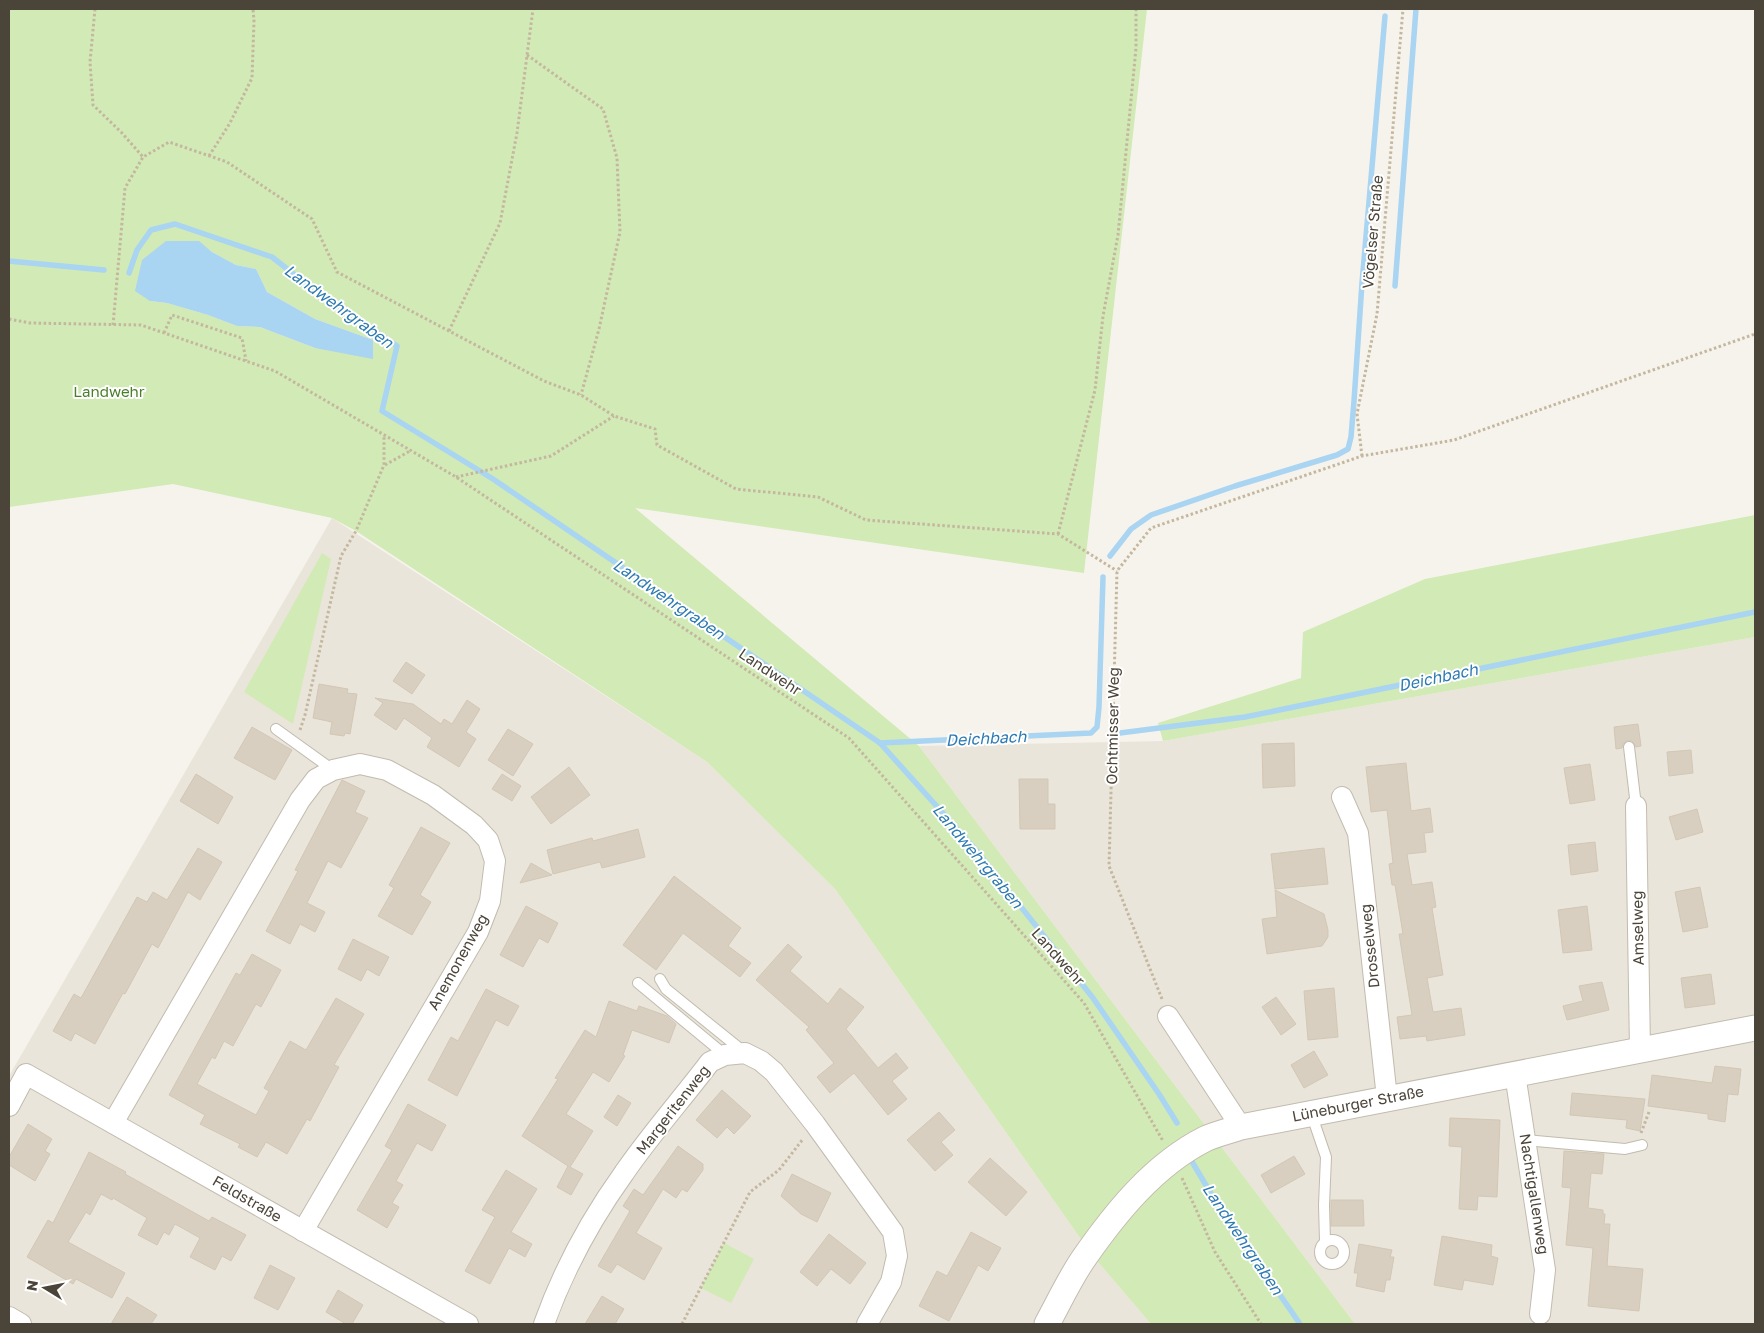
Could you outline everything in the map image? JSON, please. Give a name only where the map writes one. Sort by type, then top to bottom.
[{"type":"street","name":"Anemonenweg","points":[[113,1123],[300,800],[316,779],[333,770],[360,764],[387,770],[434,795],[474,825],[488,840],[495,861],[490,901],[478,932],[303,1231]]},
{"type":"street","name":"Drosselweg","points":[[1342,798],[1358,833],[1387,1098]]},
{"type":"street","name":"Amselweg","points":[[1636,806],[1640,1050]]},
{"type":"street","points":[[1168,1016],[1241,1127]]},
{"type":"street","name":"Lüneburger Straße","points":[[1047,1324],[1083,1259],[1115,1216],[1144,1183],[1173,1159],[1206,1139],[1241,1127],[1755,1028]]},
{"type":"street","points":[[745,1053],[761,1061],[774,1072],[815,1124],[893,1232],[896,1256],[891,1282],[867,1324]]},
{"type":"street","name":"Margeritenweg","points":[[544,1324],[551,1305],[578,1250],[624,1172],[710,1062],[725,1055],[745,1053]]},
{"type":"street","name":"Feldstraße","points":[[9,1106],[26,1074],[468,1324]]},
{"type":"street","name":"Nachtigallenweg","points":[[1514,1074],[1545,1270],[1540,1314]]},
{"type":"street","points":[[9,1317],[20,1324]]},
{"type":"lane","points":[[276,729],[333,770]]},
{"type":"lane","points":[[1629,747],[1636,806]]},
{"type":"lane","points":[[660,979],[666,988],[745,1053]]},
{"type":"lane","points":[[638,983],[725,1055]]},
{"type":"lane","points":[[1311,1113],[1326,1157],[1325,1242]]},
{"type":"lane","points":[[1525,1140],[1625,1149],[1642,1145]]},
{"type":"path","points":[[95,9],[90,62],[93,104],[143,157]]},
{"type":"path","points":[[209,156],[230,123],[252,78],[253,9]]},
{"type":"path","points":[[449,331],[500,223],[517,133],[533,9]]},
{"type":"path","points":[[1058,534],[1095,390],[1103,316],[1118,235],[1136,48],[1136,9]]},
{"type":"path","name":"Vögelser Straße","points":[[1362,456],[1357,414],[1377,314],[1403,9]]},
{"type":"path","points":[[527,56],[603,109],[617,158],[620,232],[599,328],[581,395]]},
{"type":"path","points":[[113,325],[125,188],[143,157],[169,142],[228,162],[312,219],[337,272],[544,381],[581,395],[614,416],[655,429],[657,445],[736,489],[818,497],[866,520],[1058,534],[1116,571],[1151,528],[1362,456],[1454,440],[1755,334]]},
{"type":"path","points":[[164,333],[172,315],[242,338],[246,362]]},
{"type":"path","name":"Landwehr","points":[[9,319],[30,323],[141,325],[275,371],[456,477],[849,738],[1084,1003],[1173,1159],[1215,1252],[1261,1324]]},
{"type":"path","points":[[456,477],[551,456],[614,416]]},
{"type":"path","points":[[295,742],[305,715],[341,556],[356,532],[384,465],[384,436]]},
{"type":"path","points":[[384,465],[410,450]]},
{"type":"path","name":"Ochtmisser Weg","points":[[1116,571],[1109,866],[1168,1016]]},
{"type":"path","points":[[682,1324],[750,1192],[779,1170],[815,1124]]},
{"type":"shaded area","points":[[332,518],[707,762],[835,889],[1092,1255],[1151,1324],[9,1324],[9,1076]]},
{"type":"shaded area","points":[[1755,637],[1755,1324],[1355,1324],[919,746],[1163,741]]},
{"type":"green space","points":[[9,9],[1147,9],[1084,573],[635,508],[919,746],[1355,1324],[1151,1324],[1092,1255],[835,889],[707,762],[356,531],[332,518],[173,484],[9,507]],"holes":[[[198,241],[212,252],[236,265],[256,269],[267,292],[315,319],[373,340],[315,348],[260,327],[237,326],[167,303],[150,301]]]},
{"type":"green space","points":[[1755,515],[1755,637],[1163,741],[1158,723],[1301,678],[1303,632],[1425,579]]},
{"type":"green space","points":[[322,553],[331,559],[293,724],[244,692]]},
{"type":"green space","points":[[724,1243],[754,1259],[731,1303],[701,1288]]},
{"type":"water","points":[[166,241],[199,241],[212,252],[236,265],[256,269],[267,292],[315,319],[373,340],[373,359],[315,348],[260,327],[237,326],[167,303],[150,301],[135,291],[142,260]]},
{"type":"building","points":[[406,662],[425,675],[412,694],[393,681]]},
{"type":"building","points":[[319,684],[348,689],[347,693],[357,694],[350,734],[345,733],[344,736],[330,734],[332,722],[313,718]]},
{"type":"building","points":[[375,698],[413,704],[441,724],[444,719],[452,724],[467,700],[480,709],[466,732],[476,739],[459,767],[427,747],[432,738],[404,718],[396,730],[374,715],[383,703]]},
{"type":"building","points":[[1638,724],[1641,746],[1636,747],[1632,741],[1628,740],[1623,744],[1622,748],[1616,749],[1614,727]]},
{"type":"building","points":[[252,727],[292,750],[275,780],[234,758]]},
{"type":"building","points":[[508,729],[533,744],[513,776],[488,760]]},
{"type":"building","points":[[1294,743],[1295,786],[1263,788],[1262,744]]},
{"type":"building","points":[[1691,750],[1693,773],[1669,776],[1667,752]]},
{"type":"building","points":[[1406,763],[1411,811],[1430,808],[1433,832],[1424,833],[1426,852],[1407,854],[1412,885],[1432,882],[1436,907],[1432,908],[1443,975],[1427,978],[1433,1012],[1461,1008],[1465,1035],[1427,1041],[1426,1036],[1400,1039],[1397,1017],[1412,1015],[1399,934],[1403,934],[1395,885],[1392,885],[1389,864],[1393,863],[1387,810],[1371,812],[1366,767]]},
{"type":"building","points":[[1590,764],[1595,800],[1570,804],[1564,768]]},
{"type":"building","points":[[569,767],[590,795],[551,824],[531,797]]},
{"type":"building","points":[[196,774],[233,797],[218,824],[180,801]]},
{"type":"building","points":[[502,774],[521,786],[512,801],[492,789]]},
{"type":"building","points":[[1019,779],[1048,779],[1048,804],[1055,804],[1055,829],[1020,829]]},
{"type":"building","points":[[342,780],[365,791],[355,812],[368,818],[341,868],[328,861],[307,903],[325,912],[315,932],[300,924],[290,944],[266,931],[298,871],[295,870]]},
{"type":"building","points":[[1697,809],[1703,832],[1676,840],[1669,817]]},
{"type":"building","points":[[421,827],[450,843],[420,895],[431,902],[412,935],[378,916],[394,888],[389,885]]},
{"type":"building","points":[[638,829],[645,857],[602,868],[600,862],[553,874],[547,850],[592,838],[593,841]]},
{"type":"building","points":[[1595,842],[1598,871],[1571,875],[1568,845]]},
{"type":"building","points":[[198,848],[222,862],[200,900],[188,892],[158,948],[152,944],[95,1044],[75,1033],[71,1041],[53,1031],[74,994],[81,998],[137,897],[147,902],[153,892],[167,900]]},
{"type":"building","points":[[1324,848],[1328,884],[1275,889],[1271,854]]},
{"type":"building","points":[[531,863],[552,875],[520,883]]},
{"type":"building","points":[[674,876],[741,928],[728,946],[751,963],[740,977],[683,933],[656,970],[623,945]]},
{"type":"building","points":[[1700,887],[1708,927],[1683,932],[1675,892]]},
{"type":"building","points":[[1275,890],[1324,914],[1328,937],[1322,946],[1267,954],[1262,919],[1277,917]]},
{"type":"building","points":[[526,906],[558,923],[548,943],[539,938],[523,967],[500,955]]},
{"type":"building","points":[[1587,906],[1592,950],[1563,953],[1558,910]]},
{"type":"building","points":[[353,939],[389,957],[379,976],[367,969],[361,981],[338,969]]},
{"type":"building","points":[[788,944],[802,957],[790,971],[828,1004],[840,988],[864,1007],[846,1029],[878,1068],[896,1053],[908,1068],[892,1081],[907,1099],[888,1115],[854,1073],[830,1093],[817,1077],[834,1063],[806,1030],[809,1027],[756,980]]},
{"type":"building","points":[[252,954],[281,970],[261,1007],[256,1004],[233,1046],[224,1041],[215,1059],[212,1057],[197,1084],[256,1115],[269,1091],[264,1088],[290,1041],[306,1050],[336,998],[364,1014],[334,1065],[339,1067],[310,1121],[307,1119],[287,1154],[266,1142],[257,1157],[238,1147],[240,1144],[200,1124],[205,1115],[169,1095],[236,973],[240,975]]},
{"type":"building","points":[[1711,974],[1715,1004],[1685,1008],[1681,978]]},
{"type":"building","points":[[1602,982],[1609,1010],[1567,1020],[1563,1006],[1583,1001],[1579,986]]},
{"type":"building","points":[[1334,988],[1338,1037],[1308,1040],[1304,991]]},
{"type":"building","points":[[486,989],[519,1006],[508,1026],[496,1020],[457,1096],[428,1080],[451,1037],[458,1041]]},
{"type":"building","points":[[1276,997],[1296,1024],[1281,1035],[1262,1007]]},
{"type":"building","points":[[609,1001],[637,1011],[639,1006],[667,1016],[676,1024],[669,1043],[632,1030],[623,1055],[625,1056],[609,1082],[593,1072],[566,1114],[593,1131],[570,1167],[583,1174],[571,1195],[557,1187],[568,1166],[522,1136],[558,1079],[555,1078],[585,1030],[596,1037]]},
{"type":"building","points":[[1314,1051],[1328,1075],[1304,1088],[1291,1065]]},
{"type":"building","points":[[1715,1066],[1741,1069],[1738,1095],[1728,1094],[1725,1122],[1708,1119],[1708,1114],[1648,1106],[1652,1075],[1712,1083]]},
{"type":"building","points":[[722,1090],[751,1116],[734,1134],[727,1127],[717,1138],[696,1120]]},
{"type":"building","points":[[1572,1093],[1645,1099],[1640,1131],[1626,1128],[1627,1120],[1570,1115]]},
{"type":"building","points":[[618,1095],[631,1103],[617,1126],[604,1117]]},
{"type":"building","points":[[408,1104],[446,1125],[432,1151],[417,1143],[396,1181],[403,1185],[392,1203],[399,1207],[387,1228],[357,1210],[392,1150],[385,1146]]},
{"type":"building","points":[[939,1112],[955,1130],[941,1142],[953,1155],[935,1171],[907,1140]]},
{"type":"building","points":[[1450,1118],[1500,1120],[1497,1197],[1478,1196],[1477,1210],[1459,1209],[1462,1147],[1449,1146]]},
{"type":"building","points":[[28,1124],[52,1139],[45,1151],[50,1154],[35,1181],[9,1165],[9,1157]]},
{"type":"building","points":[[678,1146],[703,1164],[703,1170],[687,1192],[682,1189],[676,1198],[663,1189],[636,1233],[662,1248],[644,1280],[617,1264],[611,1273],[598,1266],[630,1211],[623,1206],[634,1189],[643,1195]]},
{"type":"building","points":[[1564,1151],[1604,1154],[1602,1174],[1591,1173],[1588,1208],[1603,1210],[1603,1214],[1605,1214],[1604,1224],[1610,1224],[1607,1266],[1643,1269],[1639,1311],[1588,1306],[1593,1248],[1566,1245],[1571,1188],[1562,1187]]},
{"type":"building","points":[[89,1152],[209,1221],[212,1217],[246,1235],[231,1261],[222,1256],[215,1270],[190,1257],[200,1238],[175,1224],[169,1235],[164,1232],[157,1245],[138,1235],[147,1218],[113,1198],[112,1200],[101,1194],[90,1215],[86,1212],[68,1242],[125,1273],[112,1298],[76,1279],[73,1284],[27,1257],[48,1220],[53,1223]]},
{"type":"building","points":[[1294,1156],[1305,1174],[1271,1193],[1261,1175]]},
{"type":"building","points":[[990,1158],[1027,1192],[1006,1216],[968,1182]]},
{"type":"building","points":[[506,1170],[537,1189],[511,1232],[532,1244],[525,1257],[509,1248],[490,1284],[465,1271],[495,1217],[482,1210]]},
{"type":"building","points":[[792,1174],[831,1193],[817,1222],[801,1214],[781,1196]]},
{"type":"building","points":[[1331,1200],[1363,1200],[1364,1226],[1331,1226]]},
{"type":"building","points":[[971,1232],[1001,1248],[988,1271],[978,1265],[949,1321],[919,1306],[937,1271],[947,1276]]},
{"type":"building","points":[[829,1234],[866,1263],[850,1284],[831,1269],[817,1286],[800,1272]]},
{"type":"building","points":[[1442,1236],[1492,1245],[1491,1256],[1498,1258],[1493,1285],[1464,1280],[1462,1290],[1434,1285]]},
{"type":"building","points":[[1359,1244],[1392,1250],[1390,1257],[1394,1257],[1390,1280],[1386,1280],[1384,1292],[1356,1286],[1358,1273],[1354,1273]]},
{"type":"building","points":[[270,1265],[295,1278],[278,1310],[254,1298]]},
{"type":"building","points":[[338,1290],[363,1305],[352,1324],[346,1324],[326,1312]]},
{"type":"building","points":[[602,1296],[624,1309],[615,1324],[585,1324]]},
{"type":"building","points":[[127,1297],[157,1315],[151,1324],[111,1324]]},
{"type":"waterway","points":[[1395,286],[1416,9]]},
{"type":"waterway","points":[[1110,556],[1131,529],[1151,515],[1235,486],[1337,455],[1348,449],[1351,437],[1385,16]]},
{"type":"waterway","name":"Landwehrgraben","points":[[129,273],[137,250],[151,230],[175,224],[272,257],[305,283],[397,346],[382,411],[493,479],[880,743],[976,850],[1093,998],[1177,1123]]},
{"type":"waterway","name":"Landwehrgraben","points":[[9,261],[104,270]]},
{"type":"waterway","name":"Deichbach","points":[[880,743],[1091,733],[1097,727],[1099,707],[1103,577]]},
{"type":"waterway","name":"Deichbach","points":[[1120,733],[1245,717],[1755,612]]},
{"type":"waterway","name":"Landwehrgraben","points":[[1188,1155],[1216,1202],[1300,1324]]}]
